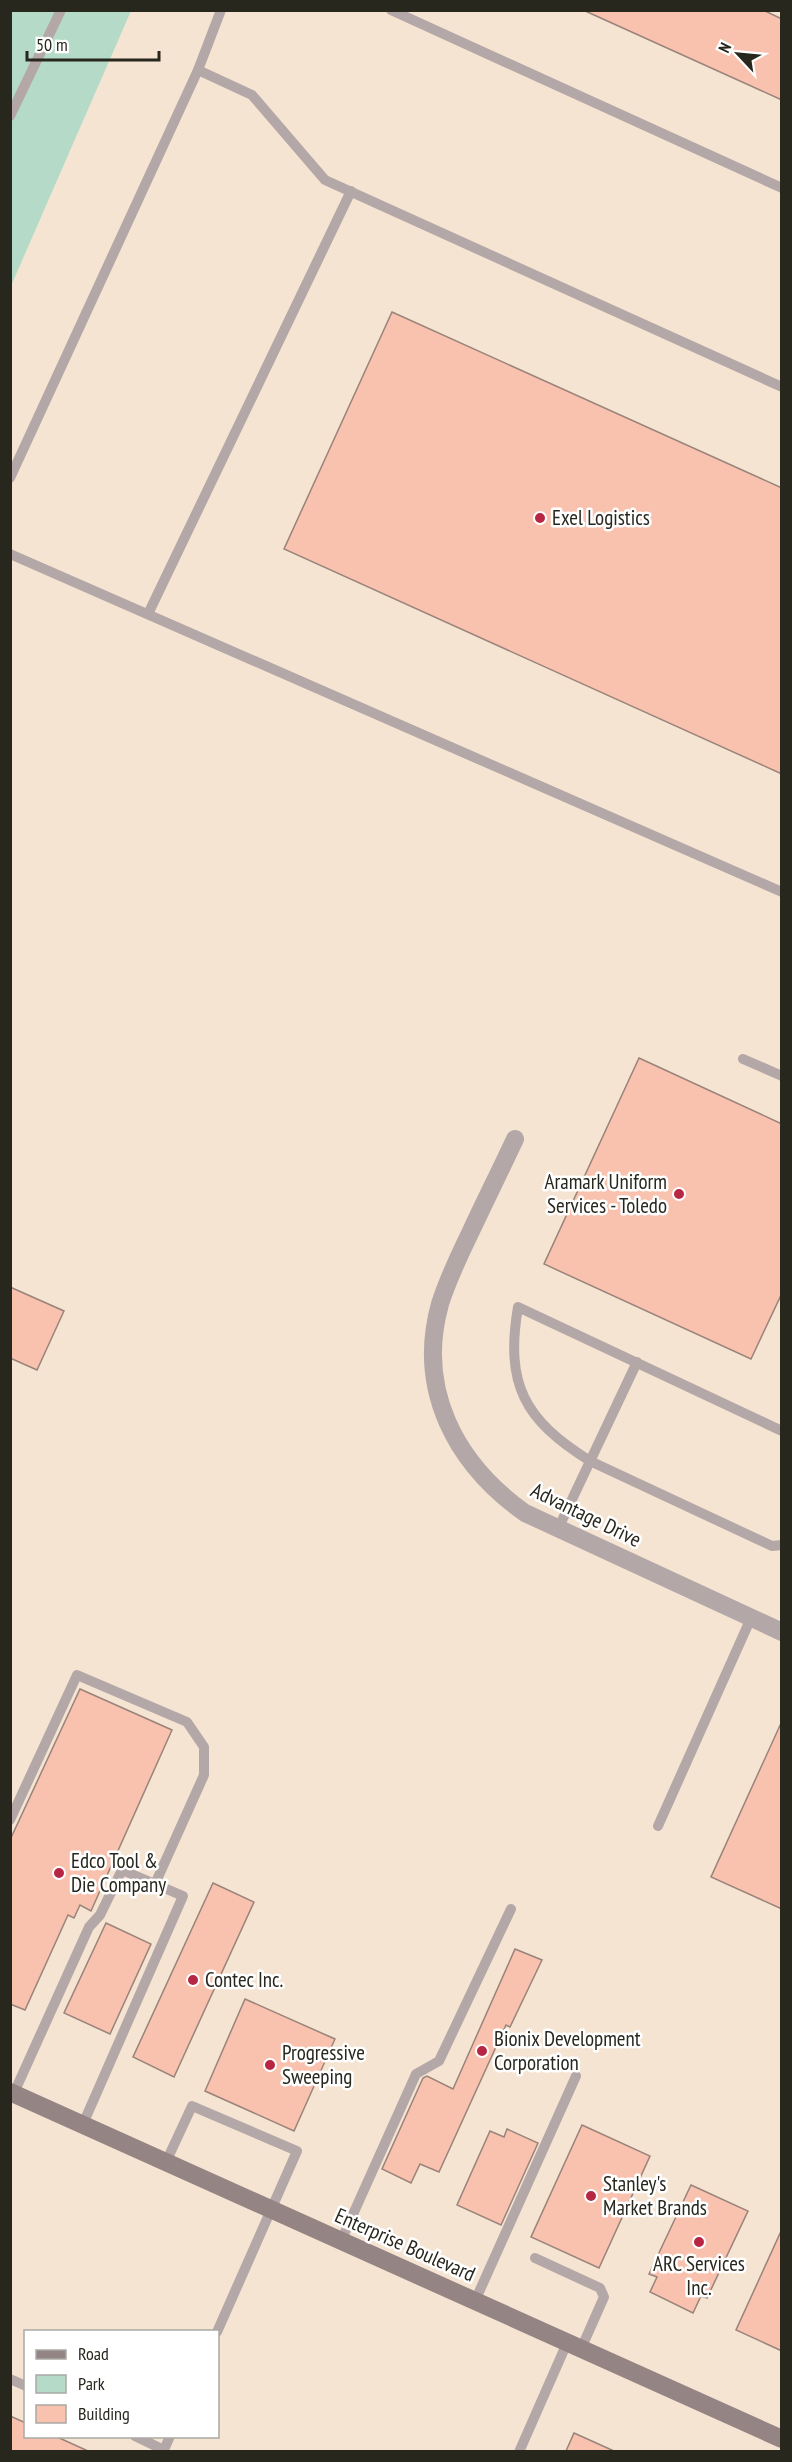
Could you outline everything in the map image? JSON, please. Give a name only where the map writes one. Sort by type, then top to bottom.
[{"type":"street","name":"Advantage Drive","points":[[515,1139],[448,1280],[439,1307],[435,1354],[437,1394],[461,1449],[501,1496],[525,1513],[782,1632]]},
{"type":"street","name":"Enterprise Boulevard","points":[[12,2092],[782,2439]]},
{"type":"lane","points":[[10,116],[14,98],[61,10]]},
{"type":"lane","points":[[10,478],[198,70],[221,10]]},
{"type":"lane","points":[[391,10],[782,188]]},
{"type":"lane","points":[[198,70],[252,95],[325,180],[782,387]]},
{"type":"lane","points":[[148,614],[351,191]]},
{"type":"lane","points":[[10,554],[782,892]]},
{"type":"lane","points":[[743,1059],[782,1076]]},
{"type":"lane","points":[[782,1431],[518,1307],[513,1359],[520,1392],[541,1421],[572,1449],[590,1461],[772,1546],[782,1545]]},
{"type":"lane","points":[[558,1529],[637,1362]]},
{"type":"lane","points":[[658,1826],[751,1618]]},
{"type":"lane","points":[[10,1820],[77,1675],[187,1722],[204,1747],[204,1775],[155,1884]]},
{"type":"lane","points":[[12,2092],[89,1928],[100,1915],[122,1870],[183,1896],[83,2124]]},
{"type":"lane","points":[[341,2241],[416,2074],[439,2061],[511,1909]]},
{"type":"lane","points":[[475,2301],[576,2076]]},
{"type":"lane","points":[[166,2162],[192,2106],[297,2151],[217,2330]]},
{"type":"lane","points":[[519,2451],[574,2346],[604,2297],[600,2288],[535,2258]]},
{"type":"lane","points":[[10,2379],[24,2385]]},
{"type":"lane","points":[[139,2438],[166,2451]]},
{"type":"shaded area","points":[[131,11],[781,11],[781,2451],[11,2452],[11,286]]},
{"type":"green space","points":[[11,11],[131,11],[11,286]]},
{"type":"building","points":[[583,10],[763,10],[782,19],[782,100]]},
{"type":"building","name":"Exel Logistics","points":[[392,312],[782,488],[782,774],[284,549]]},
{"type":"building","name":"Aramark Uniform Services - Toledo","points":[[639,1058],[782,1124],[782,1293],[751,1359],[544,1264]]},
{"type":"building","points":[[10,1287],[64,1311],[37,1370],[10,1358]]},
{"type":"building","name":"Edco Tool & Die Company","points":[[80,1689],[172,1730],[91,1911],[80,1905],[74,1918],[68,1915],[25,2010],[10,2004],[10,1840]]},
{"type":"building","points":[[782,1721],[782,1909],[711,1877]]},
{"type":"building","name":"Contec Inc.","points":[[213,1883],[254,1902],[174,2077],[133,2057]]},
{"type":"building","name":"Edco Tool & Die Company","points":[[106,1923],[151,1944],[110,2034],[64,2013]]},
{"type":"building","name":"Bionix Development Corporation","points":[[515,1949],[542,1960],[510,2027],[506,2025],[439,2172],[420,2164],[411,2183],[382,2169],[423,2078],[427,2076],[453,2089]]},
{"type":"building","name":"Progressive Sweeping","points":[[245,1999],[335,2039],[294,2131],[205,2091]]},
{"type":"building","name":"Stanley's Market Brands","points":[[582,2125],[650,2156],[599,2268],[531,2237]]},
{"type":"building","points":[[507,2129],[538,2143],[501,2225],[457,2205],[490,2131],[504,2137]]},
{"type":"building","name":"ARC Services Inc.","points":[[691,2185],[748,2211],[707,2298],[701,2296],[693,2313],[650,2292],[657,2277],[649,2274]]},
{"type":"building","points":[[782,2229],[782,2351],[736,2330]]},
{"type":"building","points":[[10,2416],[24,2422],[24,2438],[59,2438],[88,2451],[10,2451]]},
{"type":"building","points":[[574,2433],[614,2451],[566,2451]]},
{"type":"place","name":"Exel Logistics","points":[[540,518]]},
{"type":"place","name":"Aramark Uniform Services - Toledo","points":[[679,1194]]},
{"type":"place","name":"Edco Tool & Die Company","points":[[59,1873]]},
{"type":"place","name":"Contec Inc.","points":[[193,1980]]},
{"type":"place","name":"Bionix Development Corporation","points":[[482,2051]]},
{"type":"place","name":"Progressive Sweeping","points":[[270,2065]]},
{"type":"place","name":"Stanley's Market Brands","points":[[591,2196]]},
{"type":"place","name":"ARC Services Inc.","points":[[699,2242]]}]
